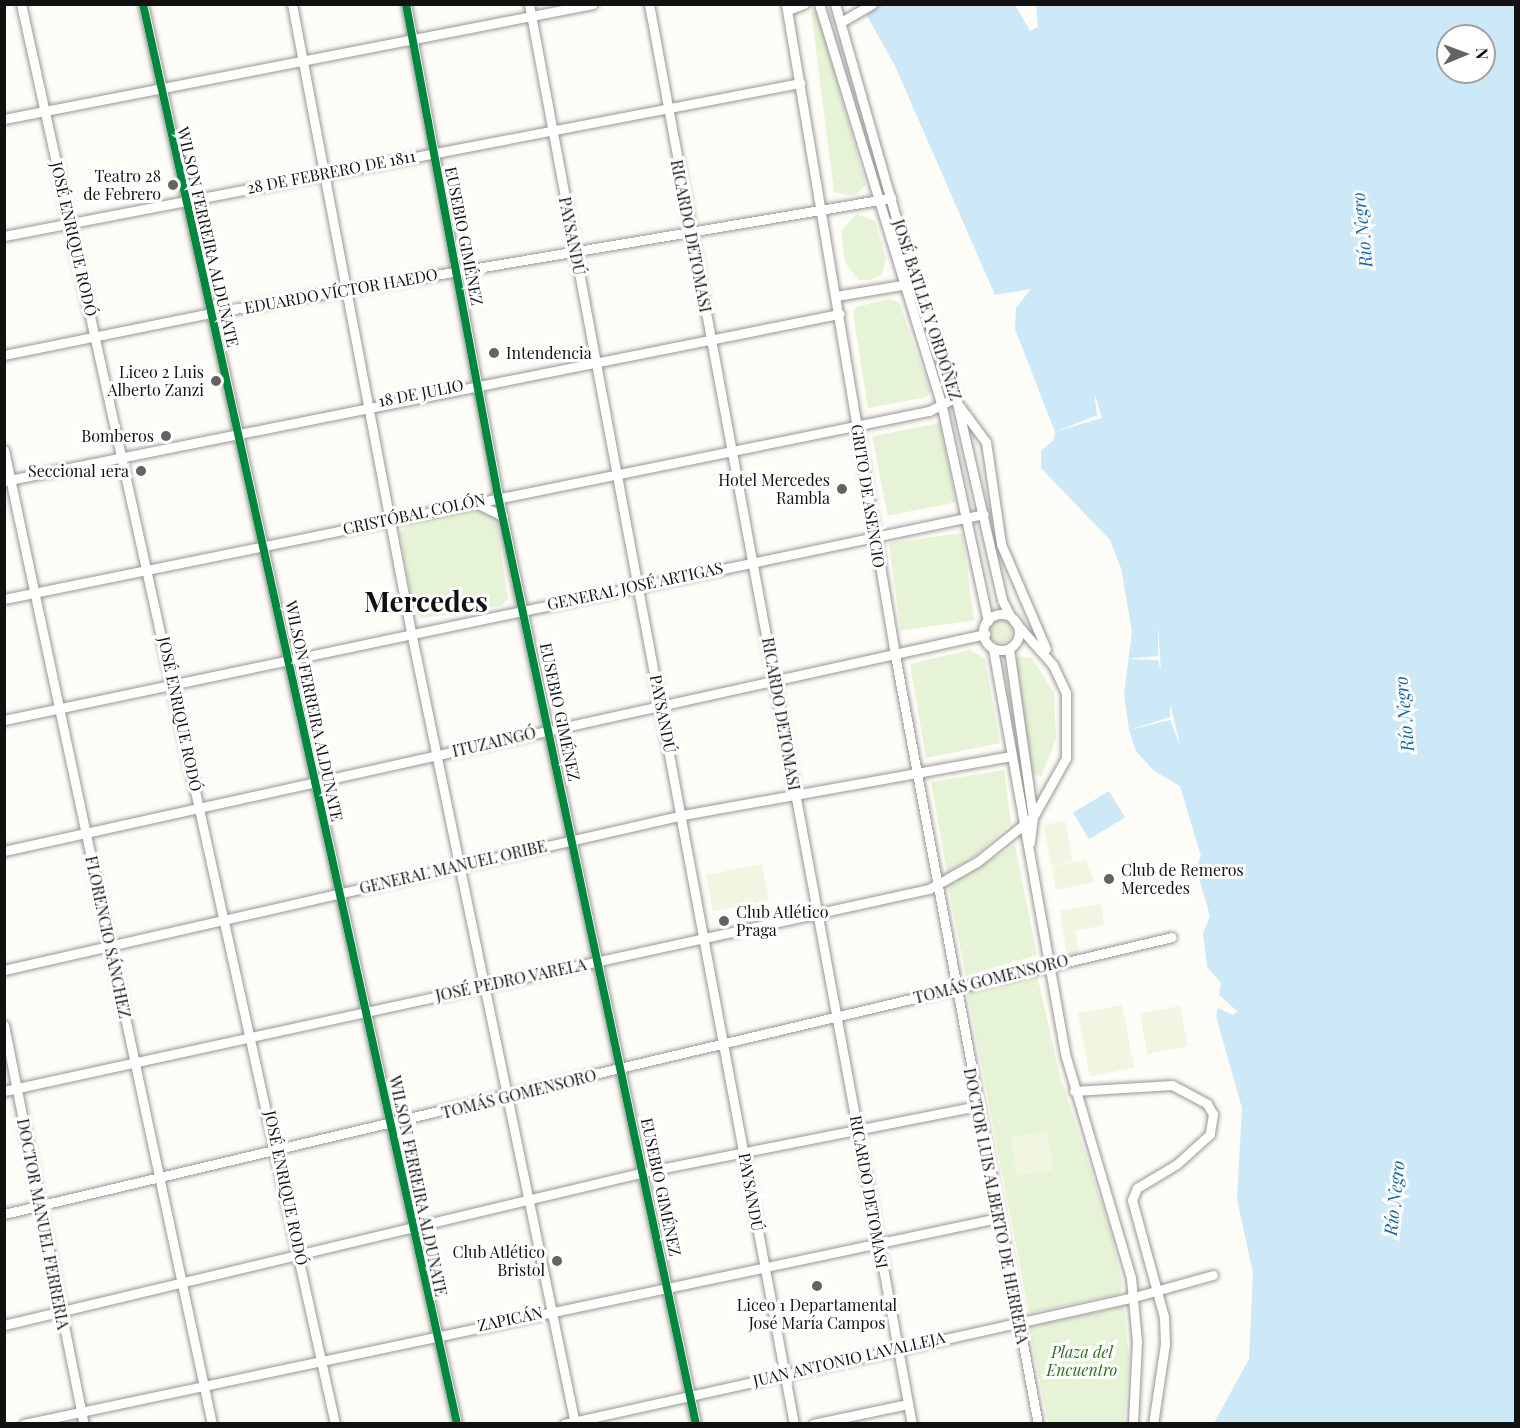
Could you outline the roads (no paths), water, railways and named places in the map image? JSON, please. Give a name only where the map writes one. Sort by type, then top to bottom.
[{"type":"street","name":"JOSÉ ENRIQUE RODÓ","points":[[21,4],[253,1036],[336,1424]]},
{"type":"street","name":"WILSON FERREIRA ALDUNATE","points":[[143,4],[237,430],[265,544],[457,1424]]},
{"type":"street","points":[[292,4],[411,632],[575,1422]]},
{"type":"street","name":"EUSEBIO GIMÉNEZ","points":[[406,4],[517,590],[524,610],[574,839],[696,1424]]},
{"type":"street","name":"PAYSANDÚ","points":[[529,4],[660,704],[684,815],[794,1424]]},
{"type":"street","points":[[4,119],[162,91],[593,4]]},
{"type":"street","name":"RICARDO DETOMASI","points":[[649,4],[912,1424]]},
{"type":"street","points":[[787,7],[804,4]]},
{"type":"street","points":[[819,4],[902,285],[945,415],[968,517],[988,621],[985,634],[993,649],[1022,827],[1029,846],[1074,1090],[1118,1221],[1134,1298],[1133,1424]]},
{"type":"street","name":"JOSÉ BATLLE Y ORDÓÑEZ","points":[[835,4],[914,282],[960,413],[1012,619]]},
{"type":"street","points":[[841,22],[856,16],[872,4]]},
{"type":"street","name":"GRITO DE ASENCIO","points":[[787,7],[895,655],[955,988]]},
{"type":"street","name":"28 DE FEBRERO DE 1811","points":[[4,236],[800,83]]},
{"type":"street","name":"EDUARDO VÍCTOR HAEDO","points":[[4,355],[211,313],[575,249],[891,198]]},
{"type":"street","points":[[836,296],[914,282]]},
{"type":"street","name":"18 DE JULIO","points":[[8,480],[366,404],[839,314]]},
{"type":"street","points":[[929,411],[941,402],[956,401],[986,442],[1001,544],[1066,693],[1069,736],[1066,758],[1033,818]]},
{"type":"street","points":[[929,411],[945,415],[960,413]]},
{"type":"street","name":"CRISTÓBAL COLÓN","points":[[4,599],[498,496],[618,476],[929,411]]},
{"type":"street","name":"FLORENCIO SÁNCHEZ","points":[[4,450],[8,480],[161,1178],[212,1424]]},
{"type":"street","points":[[476,502],[503,516]]},
{"type":"street","name":"GENERAL JOSÉ ARTIGAS","points":[[4,720],[432,626],[505,611],[524,610],[984,514]]},
{"type":"street","points":[[393,538],[407,516]]},
{"type":"street","points":[[505,611],[517,590]]},
{"type":"street","points":[[988,621],[996,614],[1012,619],[1053,665]]},
{"type":"street","points":[[408,615],[432,626]]},
{"type":"street","points":[[1012,619],[1017,635],[1009,649],[1033,818],[1029,846]]},
{"type":"street","name":"ITUZAINGÓ","points":[[4,851],[660,704],[985,634]]},
{"type":"street","points":[[993,649],[1009,649]]},
{"type":"street","name":"GENERAL MANUEL ORIBE","points":[[4,970],[684,815],[1010,756]]},
{"type":"street","name":"JOSÉ PEDRO VARELA","points":[[4,1091],[819,915],[936,885],[1033,818]]},
{"type":"street","name":"TOMÁS GOMENSORO","points":[[4,1214],[838,1019],[1049,963],[1172,937]]},
{"type":"street","name":"DOCTOR LUIS ALBERTO DE HERRERA","points":[[955,988],[1038,1424]]},
{"type":"street","name":"DOCTOR MANUEL FERRERIA","points":[[4,1025],[84,1424]]},
{"type":"street","points":[[1074,1090],[1172,1085],[1207,1104],[1213,1114],[1210,1134],[1198,1146],[1133,1191],[1159,1290],[1165,1344],[1153,1424]]},
{"type":"street","points":[[4,1325],[644,1172],[744,1150],[978,1106]]},
{"type":"street","name":"ZAPICÁN","points":[[24,1424],[551,1310],[998,1218]]},
{"type":"street","name":"JUAN ANTONIO LAVALLEJA","points":[[564,1424],[897,1348],[1134,1298],[1213,1275]]},
{"type":"street","points":[[813,1424],[908,1404]]},
{"type":"water","name":"Río Negro","points":[[861,5],[1015,5],[1030,31],[1038,27],[1036,5],[1515,5],[1515,1423],[1214,1423],[1249,1359],[1253,1273],[1237,1199],[1242,1108],[1216,1016],[1218,1008],[1233,1015],[1237,1011],[1219,995],[1221,983],[1207,967],[1203,933],[1210,916],[1196,868],[1201,856],[1180,786],[1154,771],[1136,751],[1129,730],[1124,694],[1132,632],[1121,568],[1110,540],[1041,468],[1041,451],[1054,440],[1055,432],[1015,329],[1016,308],[1031,289],[995,295],[895,66]]},
{"type":"water","points":[[1109,791],[1125,818],[1089,839],[1073,813]]},
{"type":"place","name":"Teatro 28 de Febrero","points":[[173,185]]},
{"type":"place","name":"Intendencia","points":[[494,353]]},
{"type":"place","name":"Liceo 2 Luis Alberto Zanzi","points":[[216,381]]},
{"type":"place","name":"Bomberos","points":[[166,436]]},
{"type":"place","name":"Seccional 1era","points":[[141,471]]},
{"type":"place","name":"Hotel Mercedes Rambla","points":[[842,489]]},
{"type":"place","name":"Club de Remeros Mercedes","points":[[1109,879]]},
{"type":"place","name":"Club Atlético Praga","points":[[724,921]]},
{"type":"place","name":"Club Atlético Bristol","points":[[557,1261]]},
{"type":"place","name":"Liceo 1 Departamental José María Campos","points":[[817,1286]]},
{"type":"district","name":"Mercedes","points":[[426,601]]},
{"type":"park label","name":"Plaza del Encuentro","points":[[1082,1361]]}]
